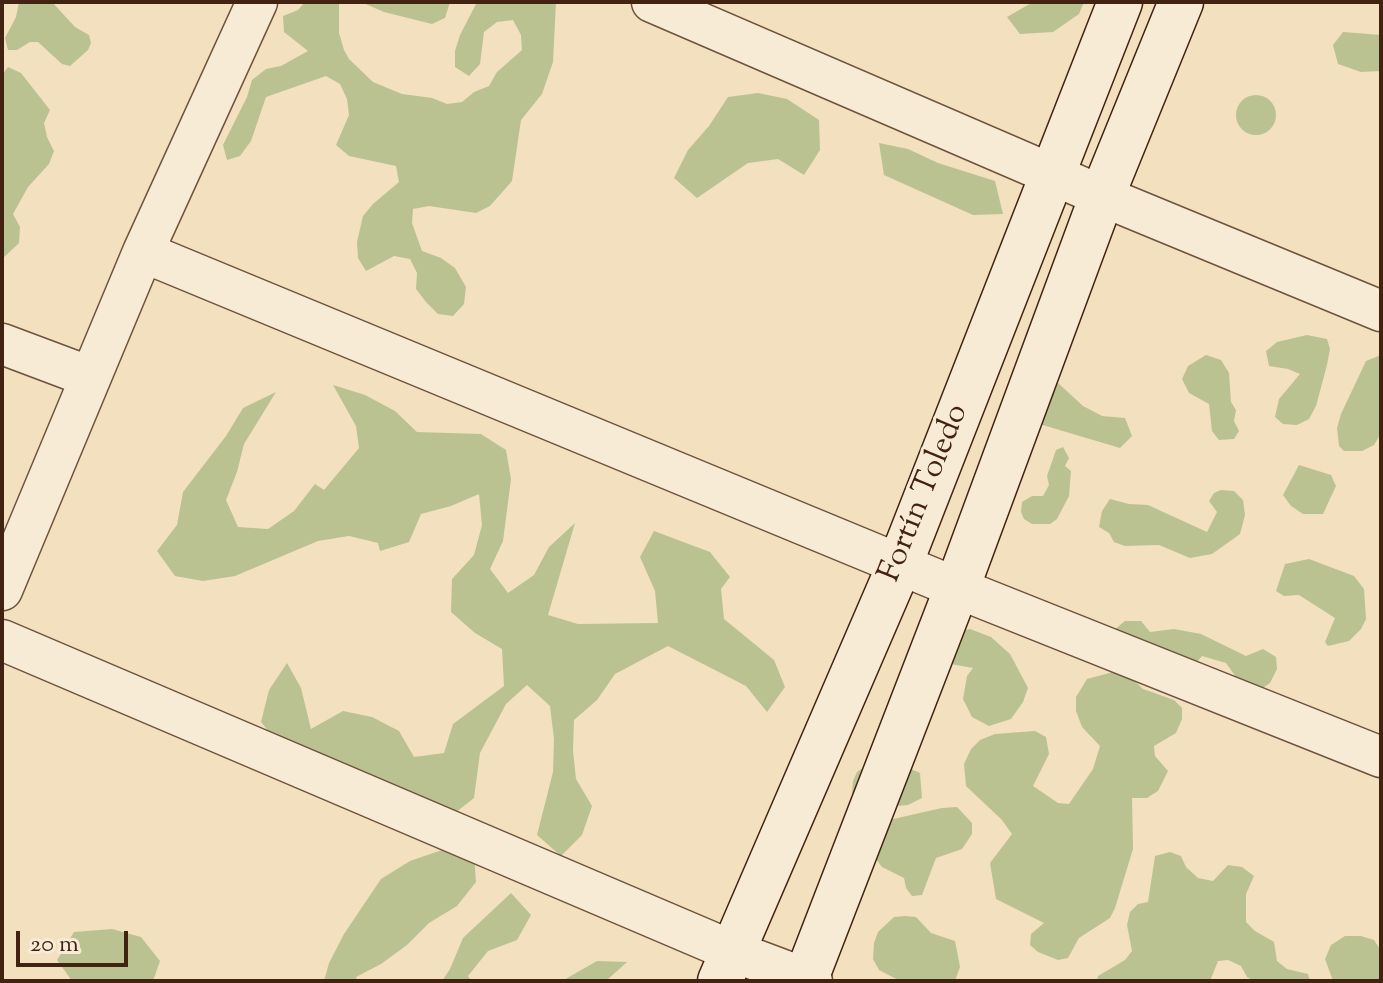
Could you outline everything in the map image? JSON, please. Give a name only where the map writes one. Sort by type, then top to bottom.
[{"type":"street","points":[[652,2],[1102,196],[1381,311]]},
{"type":"street","name":"Fortín Toledo","points":[[726,966],[900,564],[1120,2]]},
{"type":"street","name":"Fortín Toledo","points":[[807,980],[1102,196],[1181,2]]},
{"type":"street","points":[[2,590],[247,5]]},
{"type":"street","points":[[143,252],[957,588],[1381,757]]},
{"type":"street","points":[[2,344],[90,377]]},
{"type":"street","points":[[2,640],[726,966],[807,980]]},
{"type":"green space","points":[[19,2],[52,2],[75,27],[89,35],[91,43],[88,50],[70,66],[62,64],[38,42],[8,50],[5,38],[16,17]]},
{"type":"green space","points":[[305,2],[339,2],[339,33],[344,50],[373,82],[402,94],[432,98],[447,104],[462,102],[474,92],[489,86],[497,72],[522,50],[521,35],[513,20],[497,22],[484,32],[480,64],[469,76],[455,67],[455,51],[460,35],[477,2],[556,2],[553,62],[542,94],[521,120],[512,181],[490,206],[476,213],[429,206],[413,209],[412,223],[422,251],[441,258],[455,268],[466,287],[464,304],[453,316],[438,314],[416,289],[417,273],[410,259],[394,256],[366,271],[358,258],[357,242],[363,216],[399,182],[396,166],[349,156],[336,145],[349,115],[347,99],[340,84],[326,76],[266,97],[251,141],[240,156],[227,160],[223,145],[252,80],[266,69],[281,66],[308,51],[284,32],[283,16],[298,10]]},
{"type":"green space","points":[[361,2],[450,2],[445,18],[432,24],[384,12]]},
{"type":"green space","points":[[1033,2],[1084,2],[1079,14],[1053,32],[1020,34],[1007,17]]},
{"type":"green space","points":[[1343,32],[1381,35],[1381,71],[1361,72],[1338,64],[1333,45]]},
{"type":"green space","points":[[8,67],[21,73],[50,110],[44,123],[54,151],[49,164],[28,187],[13,214],[20,227],[19,243],[2,259],[2,75]]},
{"type":"green space","points":[[758,93],[787,99],[819,120],[820,150],[804,175],[778,159],[748,163],[697,198],[674,178],[688,150],[728,97]]},
{"type":"green space","points":[[1256,95],[1270,101],[1276,115],[1270,129],[1256,135],[1242,129],[1236,115],[1242,101]]},
{"type":"green space","points":[[879,143],[908,149],[938,163],[995,181],[1003,214],[973,215],[884,175]]},
{"type":"green space","points":[[1307,335],[1327,339],[1330,349],[1316,406],[1309,419],[1297,425],[1283,424],[1275,417],[1279,399],[1300,374],[1269,366],[1266,351],[1277,342]]},
{"type":"green space","points":[[1206,355],[1221,360],[1229,373],[1231,402],[1236,410],[1234,421],[1239,431],[1234,439],[1219,440],[1212,431],[1209,404],[1189,393],[1182,379],[1188,366]]},
{"type":"green space","points":[[1381,355],[1380,435],[1374,445],[1362,451],[1344,451],[1339,446],[1337,428],[1341,414],[1366,361]]},
{"type":"green space","points":[[1058,383],[1083,406],[1102,416],[1125,418],[1132,436],[1120,448],[1036,423],[1040,385]]},
{"type":"green space","points":[[333,385],[365,395],[395,411],[417,432],[481,434],[506,450],[511,479],[503,541],[490,569],[508,593],[534,575],[549,547],[575,523],[548,615],[578,624],[658,623],[655,591],[640,557],[654,531],[710,552],[730,577],[721,589],[724,619],[774,660],[785,687],[767,712],[746,686],[668,646],[615,674],[597,700],[574,720],[576,779],[592,806],[582,835],[561,856],[537,835],[553,772],[554,739],[550,706],[527,685],[506,704],[480,753],[474,798],[450,817],[281,747],[261,722],[269,690],[287,663],[301,688],[311,729],[343,711],[372,717],[399,731],[414,757],[444,753],[453,724],[504,686],[502,649],[475,633],[451,612],[452,579],[474,555],[482,525],[479,494],[421,514],[409,542],[380,551],[378,543],[349,536],[318,541],[235,576],[203,581],[175,576],[157,551],[177,525],[183,492],[226,436],[243,408],[276,392],[244,444],[226,500],[238,527],[268,529],[294,511],[315,484],[324,490],[359,448],[356,426]]},
{"type":"green space","points":[[1063,447],[1069,458],[1065,466],[1071,471],[1069,496],[1057,519],[1050,524],[1032,524],[1024,519],[1022,502],[1032,496],[1043,496],[1049,485],[1047,476],[1056,450]]},
{"type":"green space","points":[[1299,465],[1331,475],[1336,486],[1323,514],[1303,514],[1291,506],[1283,495]]},
{"type":"green space","points":[[1234,491],[1243,500],[1245,515],[1240,534],[1212,554],[1190,558],[1159,545],[1125,546],[1114,542],[1109,533],[1099,527],[1102,511],[1110,499],[1148,505],[1207,532],[1217,512],[1209,501],[1214,493]]},
{"type":"green space","points":[[1309,559],[1354,576],[1364,589],[1366,619],[1349,641],[1328,646],[1325,642],[1335,618],[1299,595],[1284,596],[1276,591],[1285,564]]},
{"type":"green space","points":[[1125,621],[1141,621],[1150,632],[1174,629],[1201,634],[1246,656],[1263,649],[1276,657],[1277,669],[1270,683],[1254,694],[1241,684],[1226,663],[1202,656],[1196,663],[1113,631]]},
{"type":"green space","points":[[970,629],[991,637],[1010,654],[1028,688],[1011,719],[989,726],[972,717],[963,699],[967,676],[973,668],[951,664],[946,658],[960,631]]},
{"type":"green space","points":[[1125,672],[1143,689],[1174,700],[1182,708],[1182,719],[1176,733],[1154,746],[1155,756],[1168,771],[1158,791],[1147,798],[1132,798],[1133,849],[1110,918],[1079,938],[1068,958],[1058,960],[1030,945],[1031,934],[1044,923],[996,899],[990,863],[1012,834],[1002,820],[966,786],[964,764],[971,749],[980,740],[995,734],[1035,731],[1046,737],[1049,754],[1033,786],[1058,803],[1069,804],[1093,769],[1100,746],[1082,727],[1076,711],[1076,697],[1087,679]]},
{"type":"green space","points":[[867,765],[909,768],[920,773],[922,798],[908,805],[875,808],[857,803],[852,793],[853,781],[857,772]]},
{"type":"green space","points":[[957,807],[972,823],[972,834],[962,849],[936,858],[922,895],[912,896],[904,878],[882,867],[867,847],[880,822]]},
{"type":"green space","points":[[442,850],[474,854],[476,882],[457,906],[429,923],[407,945],[381,964],[356,977],[357,981],[324,981],[329,963],[344,934],[381,879],[410,861]]},
{"type":"green space","points":[[1170,852],[1181,856],[1186,867],[1198,878],[1213,881],[1228,865],[1242,867],[1254,876],[1246,894],[1246,922],[1274,942],[1277,961],[1287,969],[1308,974],[1310,981],[1254,981],[1247,977],[1241,966],[1228,960],[1218,961],[1210,981],[1097,981],[1098,976],[1125,960],[1132,951],[1127,925],[1130,912],[1138,904],[1148,902],[1155,856]]},
{"type":"green space","points":[[511,893],[531,915],[517,940],[488,951],[468,976],[471,981],[442,981],[463,938]]},
{"type":"green space","points":[[894,917],[916,917],[931,933],[955,941],[960,967],[955,981],[900,981],[879,970],[873,959],[878,932]]},
{"type":"green space","points":[[112,929],[141,937],[160,961],[153,981],[72,981],[57,960],[74,932]]},
{"type":"green space","points":[[1345,936],[1374,940],[1381,951],[1379,981],[1333,981],[1325,959],[1331,945]]},
{"type":"green space","points":[[597,961],[627,962],[606,981],[562,981]]}]
